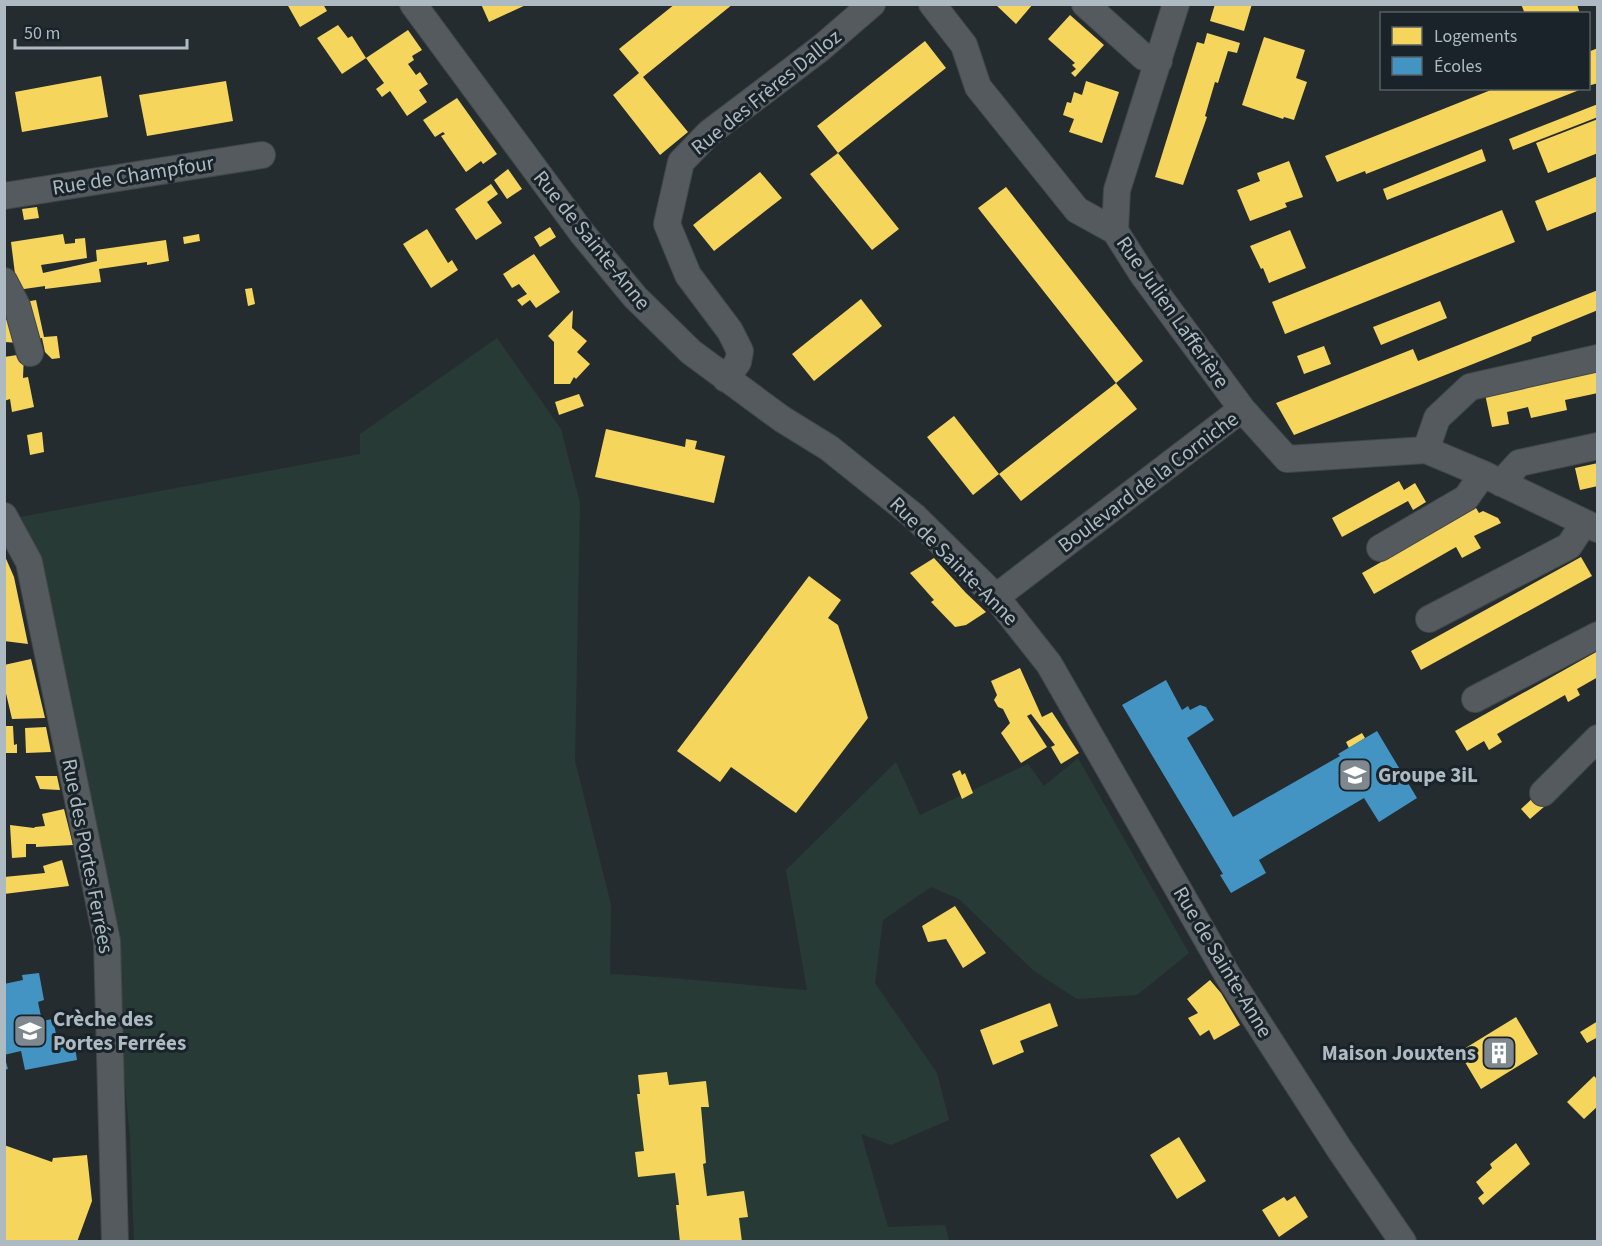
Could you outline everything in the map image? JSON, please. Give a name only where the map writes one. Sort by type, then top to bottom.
[{"type":"street","name":"Rue de Sainte-Anne","points":[[412,4],[582,233],[635,297],[691,352],[782,419],[829,448],[915,517],[996,597],[1049,664],[1228,976],[1340,1150],[1403,1242]]},
{"type":"street","name":"Rue des Frères Dalloz","points":[[726,378],[738,362],[740,351],[730,332],[688,275],[667,224],[681,162],[709,133],[821,48],[872,4]]},
{"type":"street","points":[[932,4],[964,45],[978,87],[1077,210],[1115,231]]},
{"type":"street","points":[[1085,4],[1144,57],[1159,61]]},
{"type":"street","name":"Rue Julien Lafferière","points":[[1176,4],[1117,190],[1115,231],[1143,275],[1242,409]]},
{"type":"street","name":"Rue de Champfour","points":[[4,196],[262,155]]},
{"type":"street","points":[[4,281],[16,306],[30,353]]},
{"type":"street","points":[[1426,450],[1437,418],[1470,387],[1598,358]]},
{"type":"street","name":"Boulevard de la Corniche","points":[[996,597],[1242,409],[1287,459],[1426,450],[1591,526]]},
{"type":"street","points":[[1380,548],[1466,498],[1519,463],[1598,446]]},
{"type":"street","name":"Rue des Portes Ferrées","points":[[4,516],[28,562],[107,941],[115,1242]]},
{"type":"street","points":[[1429,619],[1569,546],[1591,526]]},
{"type":"street","points":[[1475,699],[1598,635]]},
{"type":"street","points":[[1543,793],[1598,738]]},
{"type":"green space","points":[[497,338],[561,429],[580,503],[575,761],[611,905],[610,974],[807,990],[786,870],[896,762],[920,815],[1028,764],[1044,786],[1078,758],[1189,953],[1137,995],[1077,999],[1034,971],[959,899],[931,887],[883,920],[875,983],[937,1073],[949,1120],[891,1145],[861,1134],[888,1227],[945,1225],[949,1241],[134,1241],[130,1138],[106,881],[39,571],[20,517],[360,454],[360,434]]},
{"type":"building: Logements","points":[[287,4],[323,4],[327,11],[300,27]]},
{"type":"building: Logements","points":[[481,4],[528,4],[489,22]]},
{"type":"building: Logements","points":[[675,4],[733,4],[643,77],[688,132],[660,155],[613,95],[639,73],[619,49]]},
{"type":"building: Logements","points":[[995,4],[1033,4],[1016,24]]},
{"type":"building: Logements","points":[[1215,4],[1252,4],[1244,31],[1210,21]]},
{"type":"building: Logements","points":[[1521,4],[1577,4],[1579,12],[1524,12]]},
{"type":"building: Logements","points":[[1070,15],[1104,45],[1075,77],[1071,73],[1076,69],[1072,65],[1075,63],[1048,39]]},
{"type":"building: Logements","points":[[338,25],[348,38],[352,36],[366,58],[342,74],[317,38]]},
{"type":"building: Logements","points":[[408,30],[422,50],[412,56],[414,60],[408,64],[416,75],[420,72],[428,84],[419,90],[427,102],[407,116],[390,91],[382,97],[376,89],[384,83],[366,58]]},
{"type":"building: Logements","points":[[1207,33],[1240,43],[1237,53],[1228,51],[1218,83],[1215,82],[1205,116],[1207,117],[1183,185],[1155,177],[1197,42],[1204,44]]},
{"type":"building: Logements","points":[[1264,37],[1305,50],[1296,78],[1307,82],[1294,120],[1284,117],[1283,119],[1242,105]]},
{"type":"building: Logements","points":[[925,41],[946,68],[838,153],[817,126]]},
{"type":"building: Logements","points":[[1598,48],[1598,83],[1590,85],[1590,51]]},
{"type":"building: Logements","points":[[101,76],[108,117],[22,132],[15,92]]},
{"type":"building: Logements","points":[[226,81],[233,121],[147,136],[139,95]]},
{"type":"building: Logements","points":[[1086,81],[1119,92],[1102,143],[1069,132],[1074,119],[1063,115],[1067,102],[1071,103],[1074,92],[1082,95]]},
{"type":"building: Logements","points":[[1491,90],[1579,90],[1366,174],[1365,171],[1337,182],[1325,156]]},
{"type":"building: Logements","points":[[457,98],[497,154],[483,164],[481,161],[466,172],[441,136],[445,134],[443,132],[435,137],[423,120]]},
{"type":"building: Logements","points":[[1598,104],[1598,117],[1513,150],[1509,139]]},
{"type":"building: Logements","points":[[1598,119],[1598,153],[1548,173],[1536,143]]},
{"type":"building: Logements","points":[[1482,149],[1486,161],[1387,200],[1383,189]]},
{"type":"building: Logements","points":[[838,153],[899,229],[872,250],[810,174]]},
{"type":"building: Logements","points":[[1289,161],[1303,197],[1285,203],[1287,207],[1250,221],[1237,190],[1260,181],[1257,173]]},
{"type":"building: Logements","points":[[508,169],[522,189],[507,199],[494,180]]},
{"type":"building: Logements","points":[[760,172],[782,198],[714,251],[693,225]]},
{"type":"building: Logements","points":[[1598,176],[1598,211],[1547,231],[1535,201]]},
{"type":"building: Logements","points":[[491,184],[498,194],[487,202],[502,223],[476,240],[455,209]]},
{"type":"building: Logements","points":[[1006,187],[1143,361],[1116,383],[978,208]]},
{"type":"building: Logements","points":[[37,207],[39,218],[24,220],[22,209]]},
{"type":"building: Logements","points":[[1502,210],[1515,242],[1285,334],[1272,302]]},
{"type":"building: Logements","points":[[550,227],[556,237],[540,247],[534,237]]},
{"type":"building: Logements","points":[[427,229],[448,263],[452,260],[458,270],[431,288],[403,244]]},
{"type":"building: Logements","points":[[1290,230],[1306,268],[1269,283],[1250,246]]},
{"type":"building: Logements","points":[[63,234],[65,244],[75,243],[75,239],[85,238],[87,258],[41,265],[43,273],[97,261],[96,250],[166,240],[169,261],[99,269],[101,282],[17,290],[11,242]]},
{"type":"building: Logements","points":[[199,234],[200,241],[184,244],[183,237]]},
{"type":"building: Logements","points":[[534,254],[560,292],[536,308],[530,300],[522,306],[517,300],[527,294],[519,284],[512,288],[503,274]]},
{"type":"building: Logements","points":[[252,288],[255,304],[248,306],[245,289]]},
{"type":"building: Logements","points":[[1598,290],[1598,310],[1532,337],[1531,341],[1294,435],[1276,403],[1413,349],[1418,361]]},
{"type":"building: Logements","points":[[861,299],[882,326],[814,381],[792,354]]},
{"type":"building: Logements","points":[[36,300],[44,337],[57,336],[60,358],[52,359],[45,352],[42,338],[30,340],[20,303]]},
{"type":"building: Logements","points":[[1440,301],[1447,318],[1381,345],[1373,327]]},
{"type":"building: Logements","points":[[573,310],[572,328],[587,341],[577,352],[590,364],[576,379],[574,377],[570,384],[554,384],[554,342],[548,336]]},
{"type":"building: Logements","points":[[15,318],[20,343],[4,342],[4,320]]},
{"type":"building: Logements","points":[[1324,346],[1331,364],[1304,374],[1297,356]]},
{"type":"building: Logements","points":[[24,354],[23,378],[28,377],[34,407],[12,412],[10,399],[4,401],[4,357]]},
{"type":"building: Logements","points":[[1598,370],[1598,393],[1565,400],[1567,410],[1531,418],[1528,407],[1507,412],[1509,424],[1492,427],[1485,394]]},
{"type":"building: Logements","points":[[1116,383],[1137,409],[1021,501],[999,474]]},
{"type":"building: Logements","points":[[579,394],[584,406],[559,415],[555,402]]},
{"type":"building: Logements","points":[[954,416],[999,474],[973,495],[927,437]]},
{"type":"building: Logements","points":[[606,429],[685,447],[686,439],[697,441],[695,449],[725,456],[714,503],[595,477]]},
{"type":"building: Logements","points":[[42,432],[44,452],[30,455],[27,435]]},
{"type":"building: Logements","points":[[1598,463],[1598,486],[1580,490],[1575,468]]},
{"type":"building: Logements","points":[[1399,481],[1404,490],[1415,483],[1426,502],[1413,510],[1408,501],[1342,537],[1332,518]]},
{"type":"building: Logements","points":[[1476,508],[1479,513],[1483,511],[1498,518],[1501,523],[1474,536],[1481,548],[1462,558],[1456,547],[1374,594],[1362,573]]},
{"type":"building: Logements","points":[[4,554],[14,577],[28,644],[4,641]]},
{"type":"building: Logements","points":[[1581,557],[1592,576],[1421,670],[1411,651]]},
{"type":"building: Logements","points":[[934,558],[986,612],[966,625],[955,627],[931,602],[934,600],[910,573]]},
{"type":"building: Logements","points":[[809,576],[841,600],[828,618],[838,625],[868,718],[796,813],[731,767],[720,782],[677,751]]},
{"type":"building: Logements","points":[[1598,651],[1598,677],[1577,689],[1580,695],[1568,702],[1565,695],[1497,734],[1502,742],[1489,750],[1484,741],[1467,751],[1455,731]]},
{"type":"building: Logements","points":[[31,659],[45,718],[12,719],[4,685],[4,665]]},
{"type":"building: Logements","points":[[1020,668],[1042,717],[1052,712],[1079,753],[1061,764],[1051,747],[1055,745],[1031,714],[1027,716],[1047,747],[1021,763],[1001,733],[1010,723],[1003,709],[998,707],[994,700],[997,695],[991,681]]},
{"type":"building: Logements","points":[[4,726],[13,726],[17,753],[4,753]]},
{"type":"building: Logements","points":[[46,727],[51,752],[26,753],[25,728]]},
{"type":"building: Logements","points":[[1362,733],[1365,738],[1349,748],[1346,742]]},
{"type":"building: Logements","points":[[960,770],[962,775],[965,773],[973,793],[962,799],[952,774]]},
{"type":"building: Logements","points":[[35,776],[57,776],[60,790],[40,789]]},
{"type":"building: Logements","points":[[1535,796],[1545,806],[1530,819],[1521,809]]},
{"type":"building: Logements","points":[[64,809],[73,845],[36,847],[36,844],[26,844],[26,857],[12,858],[10,825],[34,828],[45,826],[42,814]]},
{"type":"building: Logements","points":[[62,860],[69,886],[4,894],[4,877],[45,873],[43,866]]},
{"type":"building: Logements","points":[[955,906],[986,953],[963,968],[946,939],[928,942],[922,926]]},
{"type":"building: Logements","points":[[1210,980],[1221,993],[1240,1025],[1214,1040],[1209,1030],[1200,1036],[1188,1018],[1198,1013],[1187,999]]},
{"type":"building: Logements","points":[[1050,1003],[1058,1026],[1020,1041],[1024,1052],[993,1065],[980,1030]]},
{"type":"building: Logements","name":"Maison Jouxtens","points":[[1516,1017],[1538,1054],[1481,1089],[1459,1052]]},
{"type":"building: Logements","points":[[1598,1021],[1598,1037],[1587,1043],[1580,1032]]},
{"type":"building: Logements","points":[[667,1072],[669,1085],[706,1081],[709,1107],[701,1107],[706,1163],[703,1164],[707,1196],[744,1191],[748,1217],[739,1218],[742,1242],[680,1242],[675,1173],[638,1177],[635,1152],[644,1151],[637,1094],[640,1094],[638,1075]]},
{"type":"building: Logements","points":[[1594,1076],[1598,1080],[1598,1106],[1584,1119],[1567,1102]]},
{"type":"building: Logements","points":[[1179,1137],[1206,1181],[1177,1199],[1150,1155]]},
{"type":"building: Logements","points":[[1516,1143],[1530,1164],[1483,1205],[1478,1198],[1484,1193],[1476,1182],[1492,1168],[1490,1164]]},
{"type":"building: Logements","points":[[4,1145],[52,1162],[53,1158],[87,1155],[92,1201],[77,1242],[4,1242]]},
{"type":"building: Logements","points":[[1295,1196],[1308,1217],[1279,1237],[1262,1210],[1284,1197],[1287,1201]]},
{"type":"building: Écoles","name":"Groupe 3iL","points":[[1166,680],[1182,710],[1188,706],[1190,710],[1200,705],[1206,707],[1214,720],[1187,738],[1233,817],[1340,756],[1338,754],[1377,731],[1417,798],[1379,822],[1364,798],[1259,860],[1266,873],[1231,893],[1220,875],[1223,874],[1122,705]]},
{"type":"building: Écoles","name":"Crèche des Portes Ferrées","points":[[39,973],[44,1000],[38,1002],[42,1021],[53,1019],[58,1044],[74,1041],[77,1060],[25,1070],[21,1051],[4,1055],[4,984],[23,980],[22,975]]},
{"type":"building: Écoles","points":[[4,1055],[8,1069],[4,1070]]},
{"type":"place","name":"Groupe 3iL","points":[[1355,775]]},
{"type":"place","name":"Crèche des Portes Ferrées","points":[[30,1031]]},
{"type":"place","name":"Maison Jouxtens","points":[[1499,1053]]}]
